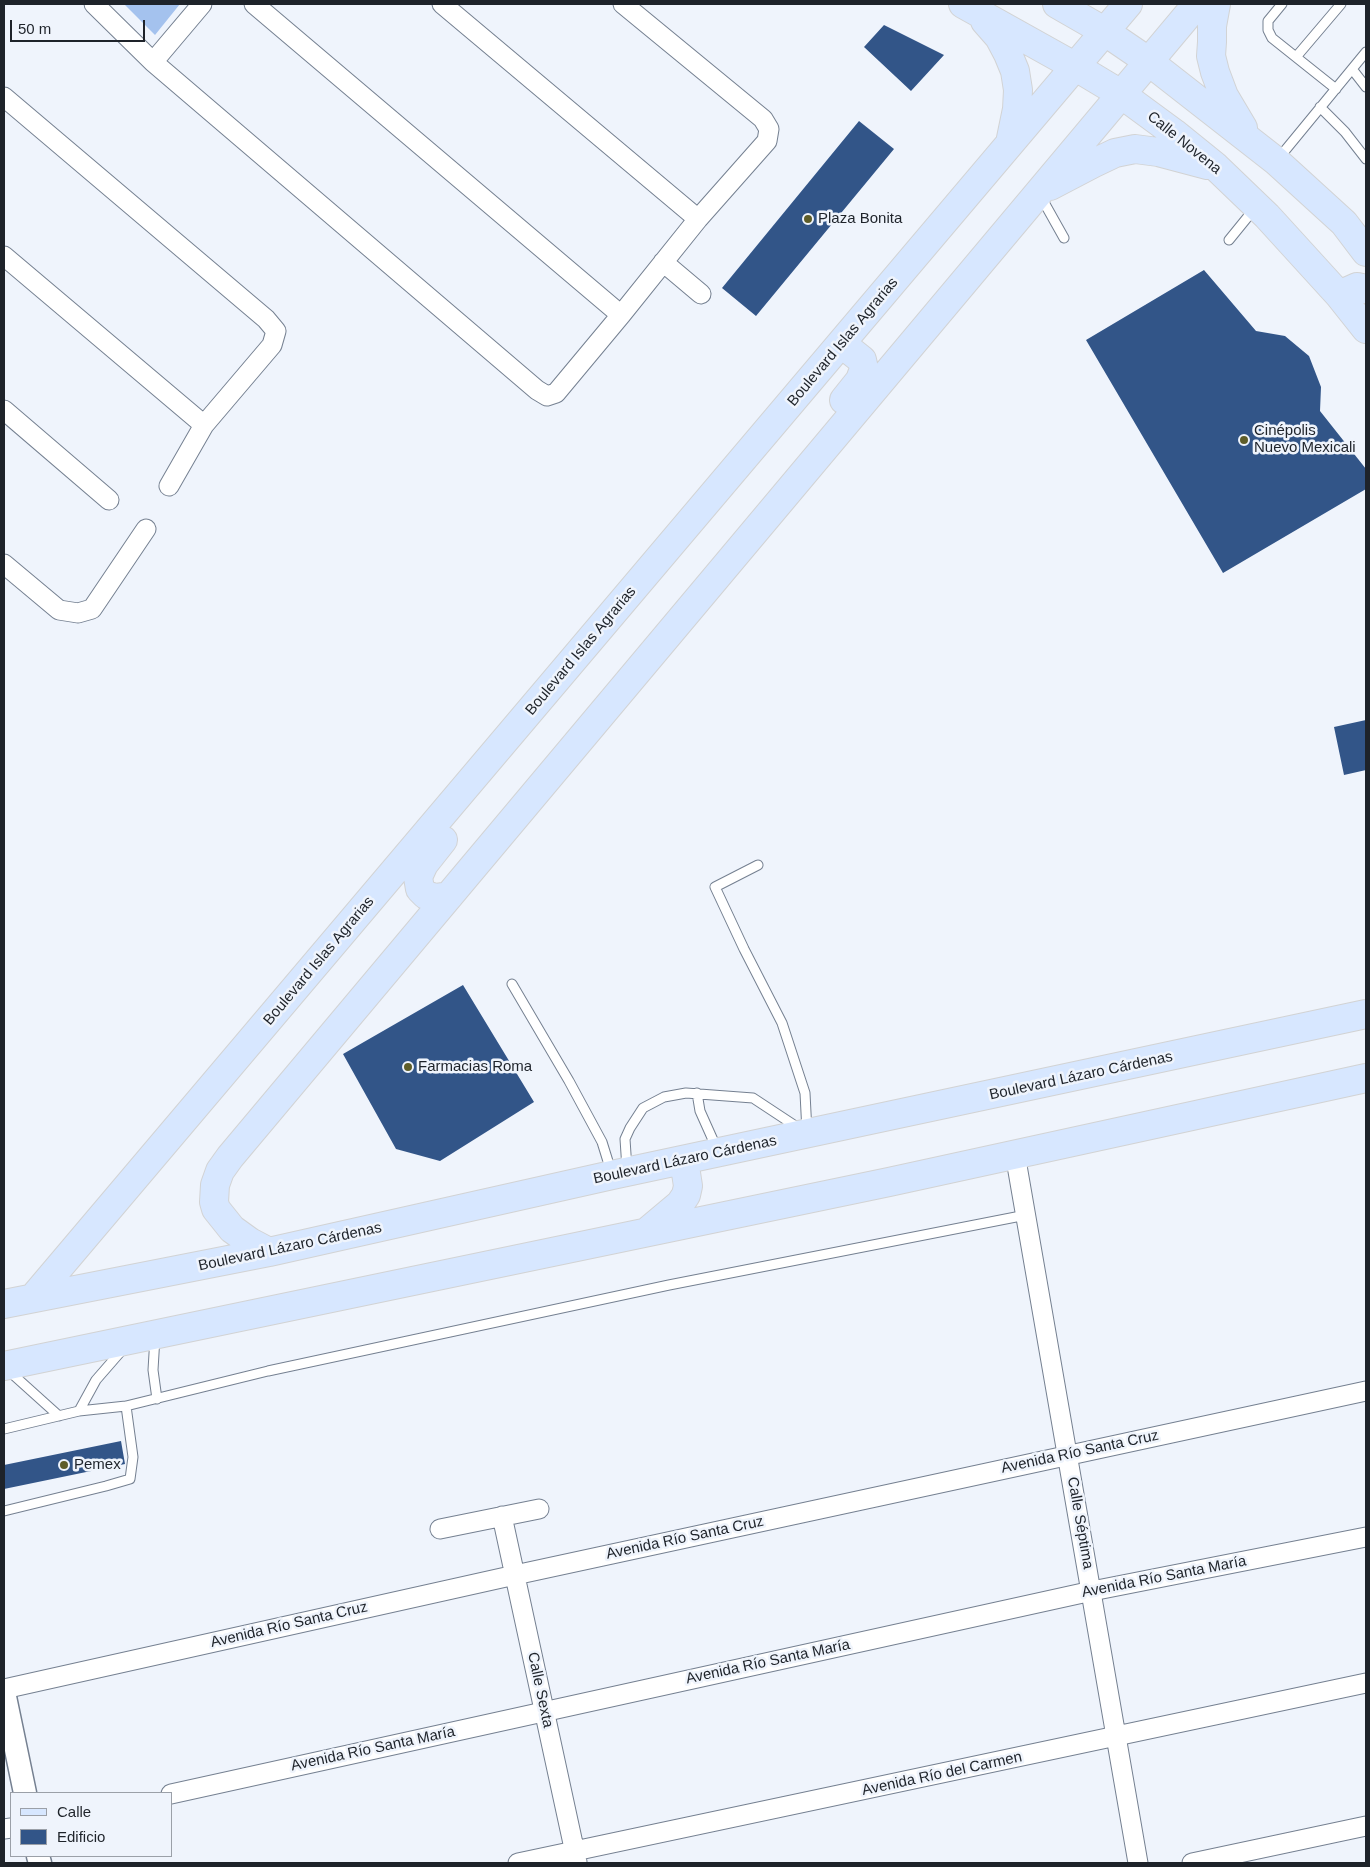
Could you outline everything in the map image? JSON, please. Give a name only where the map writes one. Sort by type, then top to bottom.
[{"type":"main road","points":[[1057,4],[1104,31],[1148,61],[1276,161],[1344,223],[1366,252]]},
{"type":"main road","name":"Boulevard Islas Agrarias","points":[[33,1298],[1128,4]]},
{"type":"main road","points":[[269,1252],[240,1235],[220,1217],[214,1202],[214,1194],[220,1172],[230,1157],[1197,4]]},
{"type":"main road","points":[[1216,4],[1212,26],[1211,56],[1217,81],[1252,142]]},
{"type":"main road","points":[[968,6],[999,37],[1015,71],[1018,90],[1017,109],[1009,146]]},
{"type":"main road","name":"Calle Novena","points":[[968,6],[1121,94],[1216,167],[1257,206],[1339,295],[1366,329]]},
{"type":"main road","points":[[1038,192],[1094,162],[1115,153],[1135,150],[1158,152],[1216,167]]},
{"type":"main road","points":[[1339,295],[1357,287],[1366,289]]},
{"type":"main road","points":[[810,465],[822,428],[860,380],[864,371],[862,360],[842,344]]},
{"type":"main road","points":[[449,896],[435,898],[426,895],[420,889],[418,878],[424,864],[498,776],[498,749]]},
{"type":"main road","name":"Boulevard Lázaro Cárdenas","points":[[4,1304],[269,1252],[684,1160],[1366,1014]]},
{"type":"main road","points":[[4,1366],[646,1233],[1366,1078]]},
{"type":"main road","points":[[646,1233],[674,1211],[686,1196],[688,1186],[684,1160]]},
{"type":"street","points":[[94,4],[153,62],[537,390],[547,396],[556,393],[698,219],[767,141],[768,129],[763,119],[623,4]]},
{"type":"street","points":[[153,62],[202,4]]},
{"type":"street","points":[[254,4],[621,315]]},
{"type":"street","points":[[442,4],[698,219]]},
{"type":"street","points":[[4,97],[258,313],[276,331],[272,345],[204,424],[169,486]]},
{"type":"street","points":[[4,256],[204,424]]},
{"type":"street","points":[[663,262],[701,294]]},
{"type":"street","points":[[4,410],[109,500]]},
{"type":"street","points":[[4,564],[58,610],[78,613],[92,609],[146,529]]},
{"type":"street","name":"Calle Séptima","points":[[1015,1154],[1138,1863]]},
{"type":"street","name":"Avenida Río Santa Cruz","points":[[4,1690],[515,1574],[1366,1391]]},
{"type":"street","points":[[440,1529],[539,1508]]},
{"type":"street","name":"Calle Sexta","points":[[502,1516],[576,1857]]},
{"type":"street","name":"Avenida Río Santa María","points":[[172,1794],[1092,1591],[1366,1537]]},
{"type":"street","name":"Avenida Río del Carmen","points":[[518,1863],[576,1857],[1366,1683]]},
{"type":"street","points":[[4,1690],[25,1792]]},
{"type":"street","points":[[1192,1863],[1366,1826]]},
{"type":"lane","points":[[1282,4],[1268,21],[1268,30],[1272,38],[1336,89]]},
{"type":"lane","points":[[1296,57],[1341,4]]},
{"type":"lane","points":[[1276,161],[1366,52]]},
{"type":"lane","points":[[1352,69],[1366,87]]},
{"type":"lane","points":[[1320,107],[1345,132],[1366,160]]},
{"type":"lane","points":[[1038,192],[1064,238]]},
{"type":"lane","points":[[1229,240],[1257,206]]},
{"type":"lane","points":[[758,866],[715,887],[782,1023],[805,1093],[807,1134]]},
{"type":"lane","points":[[512,984],[569,1081],[620,1174]]},
{"type":"lane","points":[[620,1174],[625,1139],[630,1128],[643,1108],[664,1096],[697,1093],[753,1098],[807,1134]]},
{"type":"lane","points":[[697,1093],[700,1111],[719,1153]]},
{"type":"lane","points":[[4,1429],[79,1411],[126,1406],[268,1371],[650,1289],[1026,1216]]},
{"type":"lane","points":[[79,1411],[96,1380],[144,1337],[153,1370],[157,1399]]},
{"type":"lane","points":[[4,1366],[59,1416]]},
{"type":"lane","points":[[4,1511],[130,1479],[133,1457],[126,1406]]},
{"type":"shaded area","points":[[124,4],[180,4],[155,35]]},
{"type":"building","points":[[884,25],[944,55],[911,91],[864,47]]},
{"type":"building","name":"Plaza Bonita","points":[[859,121],[894,149],[756,316],[722,288]]},
{"type":"building","name":"Cinépolis Nuevo Mexicali","points":[[1204,270],[1256,331],[1285,336],[1309,356],[1321,387],[1320,411],[1366,469],[1366,489],[1223,573],[1086,340]]},
{"type":"building","points":[[1366,720],[1366,770],[1344,775],[1334,727]]},
{"type":"building","points":[[463,985],[534,1102],[440,1161],[396,1149],[343,1054]]},
{"type":"building","name":"Pemex","points":[[121,1441],[125,1464],[4,1489],[4,1465]]},
{"type":"place","name":"Plaza Bonita","points":[[808,219]]},
{"type":"place","name":"Cinépolis Nuevo Mexicali","points":[[1244,440]]},
{"type":"place","name":"Farmacias Roma","points":[[408,1067]]},
{"type":"place","name":"Pemex","points":[[64,1465]]}]
